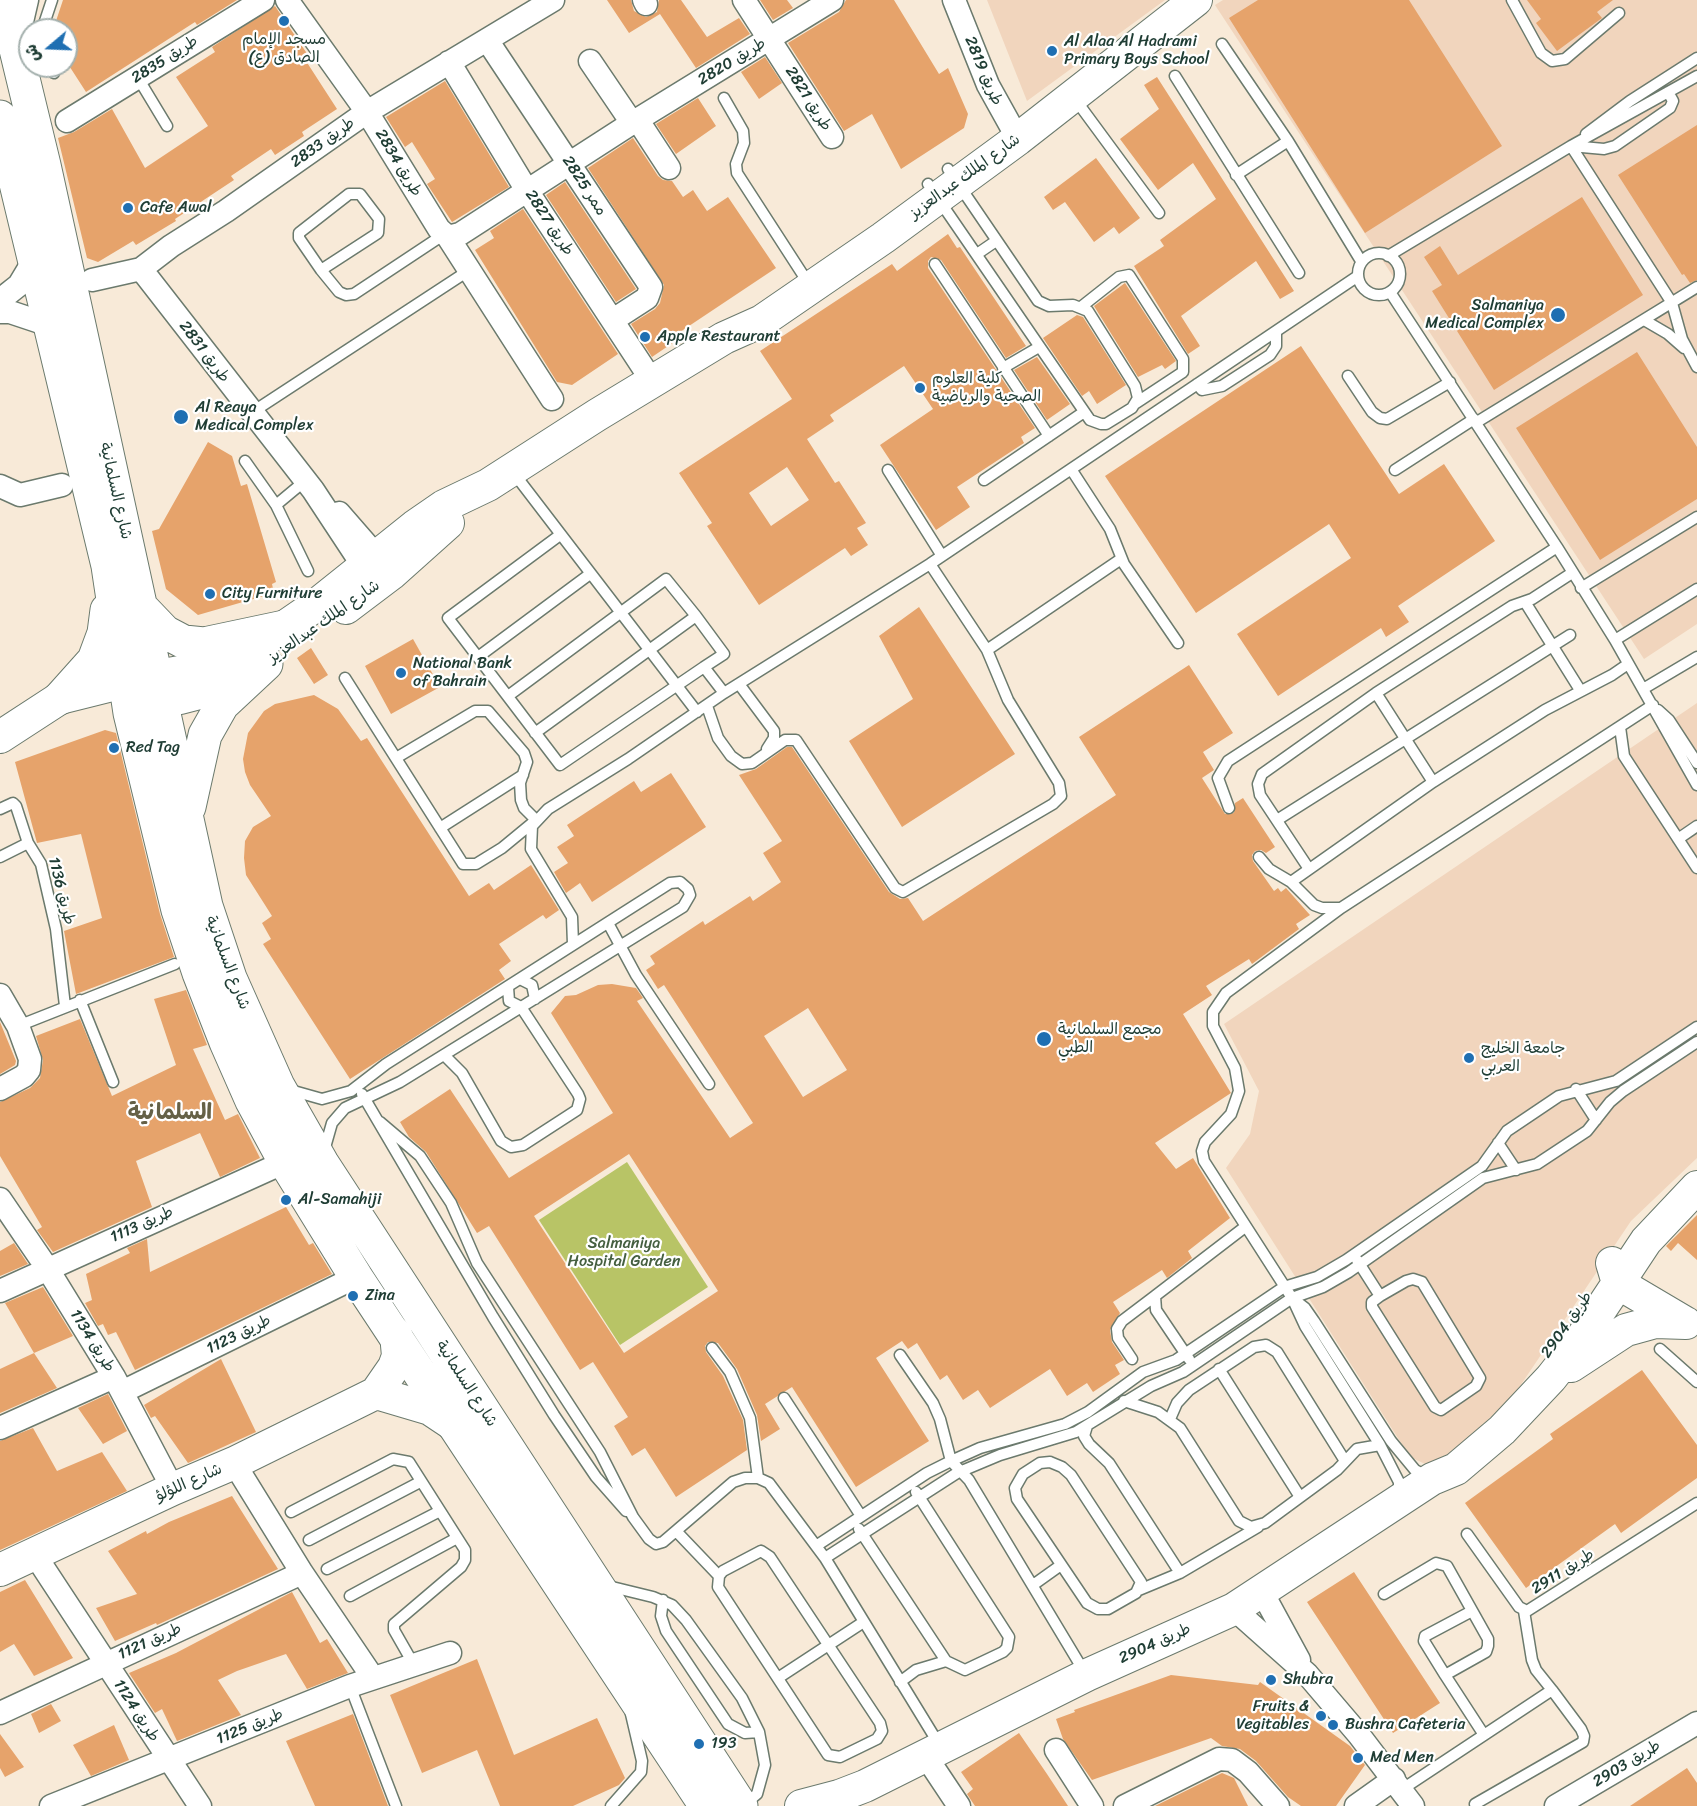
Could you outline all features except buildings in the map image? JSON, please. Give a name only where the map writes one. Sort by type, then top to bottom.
[{"type":"main road","name":"شارع السلمانية","points":[[4,0],[142,608],[206,906],[227,968],[279,1086],[322,1163],[741,1806]]},
{"type":"main road","name":"شارع السلمانية","points":[[2,137],[108,566],[124,682],[178,910],[199,973],[252,1101],[285,1162],[356,1277],[396,1334],[625,1686],[706,1806]]},
{"type":"main road","points":[[60,698],[94,660],[104,633],[108,566]]},
{"type":"main road","points":[[142,608],[165,632],[184,642],[204,644],[289,626]]},
{"type":"main road","points":[[187,821],[205,735],[222,705],[266,664]]},
{"type":"street","points":[[17,53],[21,18],[27,0]]},
{"type":"street","name":"طريق 2835","points":[[67,121],[263,0]]},
{"type":"street","name":"طريق 2834","points":[[287,0],[367,112],[552,399]]},
{"type":"street","name":"طريق 2833","points":[[92,280],[141,269],[367,112],[553,0]]},
{"type":"street","name":"طريق 2821","points":[[744,0],[832,137]]},
{"type":"street","name":"طريق 2820","points":[[445,236],[460,234],[526,189],[831,0]]},
{"type":"street","name":"طريق 2819","points":[[954,0],[988,85],[1013,132]]},
{"type":"street","name":"شارع الملك عبدالعزيز","points":[[0,737],[60,698],[124,682],[159,688],[207,691],[266,664],[377,571],[444,506],[499,478],[724,338],[762,321],[1013,132],[1178,0]]},
{"type":"street","name":"شارع الملك عبدالعزيز","points":[[1013,132],[1074,96],[1196,0]]},
{"type":"street","name":"ممر 2825","points":[[487,40],[651,287],[647,298],[613,320]]},
{"type":"street","points":[[590,61],[669,168]]},
{"type":"street","name":"طريق 2827","points":[[450,62],[526,189],[652,381]]},
{"type":"street","name":"شارع الملك عبدالعزيز","points":[[724,338],[747,316],[803,275],[943,183]]},
{"type":"street","points":[[0,300],[19,285],[34,260]]},
{"type":"street","name":"طريق 2831","points":[[141,269],[309,485],[353,527],[377,571]]},
{"type":"street","points":[[0,312],[10,312],[49,325]]},
{"type":"street","points":[[0,486],[20,495],[62,485]]},
{"type":"street","name":"شارع الملك عبدالعزيز","points":[[159,688],[232,657],[289,626],[377,571]]},
{"type":"street","points":[[0,995],[18,1026],[30,1059],[29,1070],[24,1076],[0,1089]]},
{"type":"street","name":"طريق 1113","points":[[0,1291],[285,1162]]},
{"type":"street","name":"طريق 2904","points":[[834,1806],[865,1786],[1087,1675],[1234,1609],[1432,1479],[1456,1469],[1487,1443],[1552,1377],[1652,1211],[1697,1166]]},
{"type":"street","name":"طريق 2904","points":[[1432,1479],[1437,1471],[1501,1415],[1617,1267],[1697,1187]]},
{"type":"street","name":"طريق 1134","points":[[0,1199],[47,1268],[118,1384],[173,1489]]},
{"type":"street","points":[[1617,1267],[1693,1320]]},
{"type":"street","name":"طريق 1123","points":[[0,1428],[118,1384],[356,1277]]},
{"type":"street","points":[[1552,1377],[1626,1330],[1655,1322],[1693,1320]]},
{"type":"street","name":"شارع اللؤلؤ","points":[[0,1570],[234,1463],[376,1393],[394,1367],[398,1356],[396,1334]]},
{"type":"street","points":[[376,1393],[430,1409],[454,1425]]},
{"type":"street","points":[[234,1463],[302,1573],[373,1678]]},
{"type":"street","name":"طريق 1124","points":[[35,1555],[200,1806]]},
{"type":"street","name":"طريق 1121","points":[[0,1713],[302,1573]]},
{"type":"street","points":[[1262,1592],[1307,1674]]},
{"type":"street","points":[[1234,1609],[1307,1674],[1403,1792],[1356,1806]]},
{"type":"street","name":"طريق 1125","points":[[51,1806],[350,1686],[450,1653]]},
{"type":"street","name":"طريق 2903","points":[[1556,1806],[1697,1723]]},
{"type":"street","points":[[1056,1750],[1092,1806]]},
{"type":"street","points":[[933,1751],[959,1806]]},
{"type":"street","points":[[1125,1806],[1219,1759],[1232,1761],[1248,1772],[1278,1806]]},
{"type":"street","name":"طريق 2904","points":[[801,1806],[865,1786]]},
{"type":"lane","points":[[46,18],[52,0]]},
{"type":"lane","points":[[1512,0],[1541,53],[1552,61],[1564,59],[1619,13]]},
{"type":"lane","points":[[1221,44],[1288,141],[1361,261],[1358,276],[1360,283],[1370,293],[1384,295],[1390,292],[1399,281],[1398,266],[1388,256],[1374,254],[1361,261]]},
{"type":"lane","points":[[1571,146],[1630,101],[1697,58]]},
{"type":"lane","points":[[1175,76],[1299,273]]},
{"type":"lane","points":[[1388,256],[1571,146],[1697,76]]},
{"type":"lane","points":[[138,78],[167,126]]},
{"type":"lane","points":[[1571,146],[1604,149],[1616,146],[1670,108],[1673,103],[1668,92]]},
{"type":"lane","points":[[1074,96],[1159,213]]},
{"type":"lane","points":[[724,98],[743,131],[744,143],[736,165],[737,173],[803,275]]},
{"type":"lane","points":[[1236,175],[1288,141]]},
{"type":"lane","points":[[1571,146],[1672,303],[1677,327],[1693,350],[1697,367]]},
{"type":"lane","points":[[943,183],[996,241],[1038,301],[1049,306],[1081,307],[1119,277],[1129,275],[1183,359],[1183,372],[1111,421],[1101,424],[1090,420],[977,254],[943,183]]},
{"type":"lane","points":[[321,270],[378,232],[379,219],[360,194],[349,194],[299,233],[299,238],[321,270],[339,292],[346,295],[354,294],[445,236]]},
{"type":"lane","points":[[977,254],[996,241]]},
{"type":"lane","points":[[935,264],[1049,436]]},
{"type":"lane","points":[[251,413],[468,271]]},
{"type":"lane","points":[[345,678],[463,864],[472,866],[502,848],[548,809],[724,693],[930,564],[1197,384],[1202,390],[1216,389],[1241,374],[1274,351],[1278,340],[1276,333],[1358,276]]},
{"type":"lane","points":[[1395,470],[1697,287]]},
{"type":"lane","points":[[1390,292],[1476,421],[1615,640],[1653,705],[1661,726],[1697,784]]},
{"type":"lane","points":[[1081,307],[1093,318],[1135,386],[1136,403]]},
{"type":"lane","points":[[1644,320],[1693,350]]},
{"type":"lane","points":[[1003,368],[1039,347]]},
{"type":"lane","points":[[1348,376],[1372,412],[1380,418],[1387,419],[1450,382]]},
{"type":"lane","points":[[984,480],[1084,412]]},
{"type":"lane","points":[[245,461],[276,505],[308,571]]},
{"type":"lane","points":[[1071,469],[1110,529],[1121,559],[1178,644]]},
{"type":"lane","points":[[888,470],[942,556]]},
{"type":"lane","points":[[499,478],[560,534],[675,686],[702,709],[724,748],[737,762],[747,765],[785,740],[796,740],[895,888],[908,892],[1053,804],[1061,796],[1059,783],[1008,700],[987,650],[930,564]]},
{"type":"lane","points":[[276,505],[309,485]]},
{"type":"lane","points":[[1581,588],[1697,517]]},
{"type":"lane","points":[[508,696],[666,579],[724,654],[560,765],[448,618],[560,534]]},
{"type":"lane","points":[[1229,807],[1218,778],[1228,761],[1557,548]]},
{"type":"lane","points":[[987,650],[1121,559]]},
{"type":"lane","points":[[1310,869],[1258,789],[1262,774],[1376,693],[1512,606],[1525,602],[1572,573]]},
{"type":"lane","points":[[478,657],[590,574]]},
{"type":"lane","points":[[1615,640],[1697,590]]},
{"type":"lane","points":[[1525,602],[1580,690]]},
{"type":"lane","points":[[535,733],[696,616]]},
{"type":"lane","points":[[1277,820],[1570,635]]},
{"type":"lane","points":[[1643,688],[1697,657]]},
{"type":"lane","points":[[1291,882],[1433,782],[1558,701],[1612,675],[1628,664]]},
{"type":"lane","points":[[704,667],[724,693]]},
{"type":"lane","points":[[739,684],[774,731],[770,746],[755,760]]},
{"type":"lane","points":[[1376,693],[1433,782]]},
{"type":"lane","points":[[1432,1479],[1415,1470],[1391,1441],[1309,1314],[1284,1287],[1203,1156],[1205,1142],[1231,1114],[1239,1092],[1235,1068],[1213,1026],[1213,1012],[1226,993],[1341,908],[1653,705]]},
{"type":"lane","points":[[1653,705],[1669,720],[1697,763]]},
{"type":"lane","points":[[396,758],[475,711],[484,709],[492,713],[524,753],[527,762],[520,783],[521,800],[529,815],[536,820]]},
{"type":"lane","points":[[1620,727],[1624,756],[1697,868]]},
{"type":"lane","points":[[440,828],[523,774]]},
{"type":"lane","name":"طريق 1136","points":[[0,809],[13,803],[28,843],[41,864],[56,929],[65,1006]]},
{"type":"lane","points":[[536,820],[530,833],[531,849],[572,917],[573,944]]},
{"type":"lane","points":[[1678,838],[1697,826]]},
{"type":"lane","points":[[0,858],[28,843]]},
{"type":"lane","points":[[1260,857],[1275,873],[1291,882],[1314,905],[1322,908],[1341,908]]},
{"type":"lane","points":[[279,1086],[322,1099],[358,1088],[386,1064],[670,883],[680,882],[688,889],[689,899],[682,907],[393,1086],[345,1108],[332,1122],[322,1163]]},
{"type":"lane","points":[[608,923],[619,945],[709,1084]]},
{"type":"lane","points":[[18,1026],[175,964]]},
{"type":"lane","points":[[520,979],[532,985],[535,999]]},
{"type":"lane","points":[[444,1055],[462,1073],[501,1141],[517,1147],[577,1110],[580,1099],[521,1007],[509,1001],[508,987]]},
{"type":"lane","points":[[80,1000],[112,1082]]},
{"type":"lane","points":[[825,1558],[963,1471],[1000,1455],[1069,1434],[1087,1426],[1156,1383],[1183,1372],[1292,1298],[1323,1287],[1482,1166],[1507,1131],[1559,1095],[1616,1081],[1697,1027]]},
{"type":"lane","points":[[816,1546],[911,1484],[951,1461],[980,1448],[1058,1426],[1088,1412],[1148,1370],[1165,1365],[1185,1354],[1284,1287],[1317,1277],[1356,1260],[1483,1178],[1537,1164],[1581,1135],[1616,1096],[1697,1042]]},
{"type":"lane","points":[[358,1088],[554,1415],[596,1477],[633,1517],[649,1539],[656,1544],[733,1482],[745,1478],[758,1478],[769,1483],[778,1492],[825,1558],[862,1623],[900,1682],[933,1751]]},
{"type":"lane","points":[[1576,1089],[1596,1120]]},
{"type":"lane","points":[[380,1122],[420,1156],[451,1203],[477,1263],[600,1452],[633,1517]]},
{"type":"lane","points":[[1498,1143],[1515,1170]]},
{"type":"lane","points":[[1132,1359],[1118,1338],[1117,1329],[1122,1321],[1245,1227]]},
{"type":"lane","points":[[1356,1260],[1380,1296]]},
{"type":"lane","points":[[1413,1279],[1422,1282],[1480,1378],[1476,1386],[1441,1410],[1435,1407],[1372,1307],[1372,1302],[1380,1296],[1406,1281],[1413,1279]]},
{"type":"lane","points":[[1155,1296],[1156,1310],[1193,1364]]},
{"type":"lane","points":[[1292,1298],[1305,1326],[1380,1444],[1399,1482],[1400,1501]]},
{"type":"lane","points":[[1170,1419],[1183,1395],[1219,1369],[1260,1345],[1272,1347],[1345,1461]]},
{"type":"lane","points":[[712,1348],[730,1372],[750,1418],[758,1478]]},
{"type":"lane","points":[[1660,1349],[1697,1383]]},
{"type":"lane","points":[[900,1355],[933,1403],[940,1419],[951,1461],[963,1471],[1087,1675]]},
{"type":"lane","points":[[1219,1369],[1300,1497]]},
{"type":"lane","points":[[784,1398],[858,1519],[862,1534],[946,1661],[960,1668],[970,1669],[1003,1652],[1007,1648],[1009,1637],[911,1484]]},
{"type":"lane","points":[[1124,1401],[1170,1419],[1180,1428],[1239,1521],[1251,1527],[1260,1526]]},
{"type":"lane","points":[[1087,1426],[1084,1436],[1089,1444],[1109,1463],[1180,1573]]},
{"type":"lane","points":[[1139,1590],[1139,1578],[1071,1475],[1062,1467],[1050,1462],[1040,1463],[1023,1474],[1017,1483],[1016,1493],[1088,1603],[1098,1610],[1108,1609],[1139,1590],[1180,1573],[1260,1526],[1345,1461],[1356,1449],[1380,1444]]},
{"type":"lane","points":[[291,1512],[393,1459],[409,1462],[465,1550],[465,1560],[461,1566],[394,1624],[394,1630],[414,1665]]},
{"type":"lane","points":[[309,1540],[420,1482]]},
{"type":"lane","name":"طريق 2911","points":[[1467,1534],[1524,1611],[1530,1610],[1697,1503]]},
{"type":"lane","points":[[327,1569],[440,1511]]},
{"type":"lane","points":[[675,1531],[719,1576],[720,1592],[828,1755],[840,1757],[878,1739],[882,1731],[880,1723],[768,1554],[757,1552],[719,1576]]},
{"type":"lane","points":[[350,1596],[457,1538]]},
{"type":"lane","points":[[1384,1594],[1436,1563],[1447,1566],[1488,1639],[1486,1652],[1445,1675]]},
{"type":"lane","points":[[1033,1585],[1061,1564]]},
{"type":"lane","points":[[596,1583],[663,1600],[672,1605],[687,1620],[742,1698],[759,1732],[765,1765],[762,1784],[757,1794],[741,1806]]},
{"type":"lane","points":[[663,1600],[661,1616],[666,1631],[728,1724],[745,1733],[759,1732]]},
{"type":"lane","points":[[1472,1611],[1425,1636],[1424,1641],[1484,1735]]},
{"type":"lane","points":[[1475,1804],[1583,1743],[1584,1736],[1581,1729],[1532,1660],[1524,1611]]},
{"type":"lane","points":[[778,1678],[862,1623]]},
{"type":"lane","points":[[900,1682],[916,1670],[946,1661]]},
{"type":"lane","points":[[350,1686],[396,1806]]},
{"type":"lane","points":[[611,1806],[635,1781],[642,1761],[625,1686]]},
{"type":"lane","points":[[1403,1792],[1552,1690]]},
{"type":"shaded area","name":"Al Alaa Al Hadrami Primary Boys School","points":[[987,0],[1165,0],[1027,101]]},
{"type":"shaded area","name":"Salmaniya Medical Complex","points":[[1223,0],[1697,0],[1697,624],[1644,659],[1215,5]]},
{"type":"shaded area","name":"جامعة الخليج العربي","points":[[1697,703],[1697,1158],[1631,1221],[1514,1395],[1436,1469],[1410,1457],[1226,1168],[1250,1134],[1259,1091],[1224,1024]]},
{"type":"green space","name":"Salmaniya Hospital Garden","points":[[627,1162],[708,1287],[620,1345],[539,1220]]},
{"type":"place","name":"مسجد الإمام الصادق (ع)","points":[[284,21]]},
{"type":"place","name":"Al Alaa Al Hadrami Primary Boys School","points":[[1052,51]]},
{"type":"place","name":"Cafe Awal","points":[[128,208]]},
{"type":"place","name":"Salmaniya Medical Complex","points":[[1558,315]]},
{"type":"place","name":"Apple Restaurant","points":[[645,337]]},
{"type":"place","name":"كلية العلوم الصحية والرياضية","points":[[920,388]]},
{"type":"place","name":"Al Reaya Medical Complex","points":[[181,417]]},
{"type":"place","name":"City Furniture","points":[[210,594]]},
{"type":"place","name":"National Bank of Bahrain","points":[[401,673]]},
{"type":"place","name":"Red Tag","points":[[114,748]]},
{"type":"place","name":"مجمع السلمانية الطبي","points":[[1044,1039]]},
{"type":"place","name":"جامعة الخليج العربي","points":[[1469,1058]]},
{"type":"place","name":"Al-Samahiji","points":[[286,1200]]},
{"type":"place","name":"Zina","points":[[353,1296]]},
{"type":"place","name":"Shubra","points":[[1271,1680]]},
{"type":"place","name":"Fruits & Vegitables","points":[[1321,1716]]},
{"type":"place","name":"Bushra Cafeteria","points":[[1333,1725]]},
{"type":"place","name":"193","points":[[699,1744]]},
{"type":"place","name":"Med Men","points":[[1358,1758]]},
{"type":"district","name":"السلمانية","points":[[170,1113]]}]
